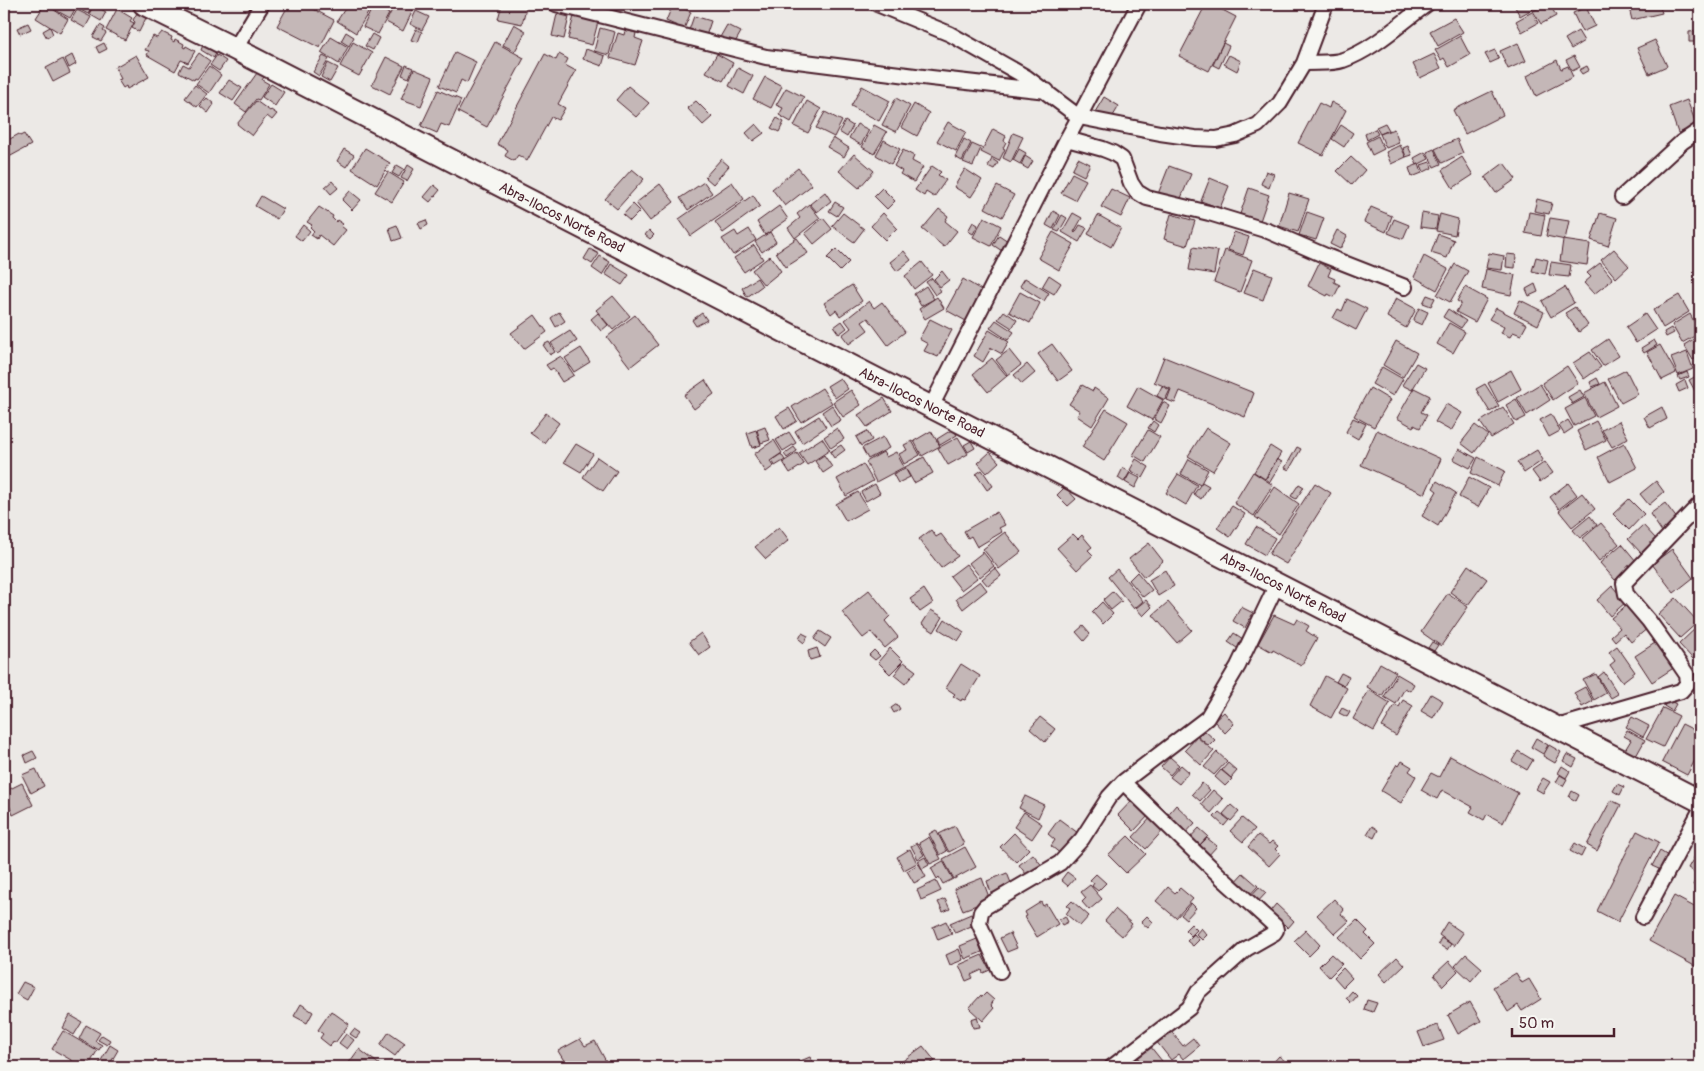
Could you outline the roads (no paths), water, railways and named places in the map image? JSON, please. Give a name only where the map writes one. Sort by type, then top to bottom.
[{"type":"main road","name":"Abra-Ilocos Norte Road","points":[[144,4],[1700,801]]},
{"type":"street","points":[[235,49],[262,4]]},
{"type":"street","points":[[556,4],[766,57],[1047,91]]},
{"type":"street","points":[[876,4],[950,34],[1026,77],[1079,117],[1160,133],[1216,139],[1235,135],[1258,125],[1280,103],[1304,62],[1326,4]]},
{"type":"street","points":[[931,407],[1067,139],[1139,4]]},
{"type":"street","points":[[1304,62],[1342,61],[1380,40],[1427,4]]},
{"type":"street","points":[[1622,197],[1682,142],[1700,130]]},
{"type":"street","points":[[1067,139],[1103,149],[1122,159],[1131,183],[1137,192],[1147,198],[1208,213],[1268,231],[1405,287]]},
{"type":"street","points":[[1557,727],[1681,691],[1688,683],[1687,675],[1679,663],[1649,621],[1626,594],[1624,582],[1700,504]]},
{"type":"street","points":[[1000,971],[979,923],[984,907],[1060,863],[1082,839],[1109,797],[1123,782],[1207,718],[1238,666],[1277,584]]},
{"type":"street","points":[[1112,1067],[1189,1008],[1198,992],[1246,949],[1276,930],[1275,926],[1222,878],[1123,782]]},
{"type":"street","points":[[1643,917],[1700,811]]}]
